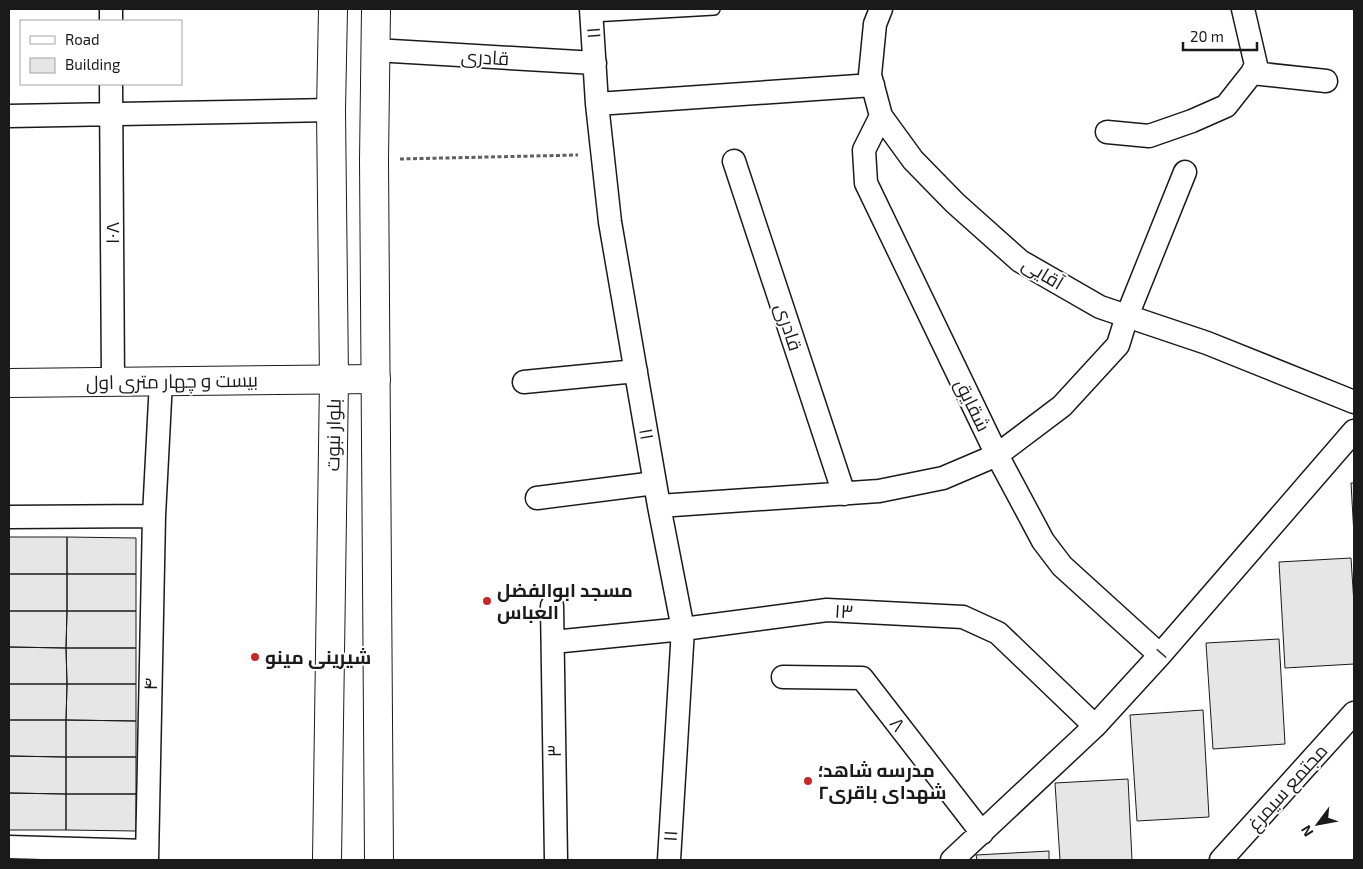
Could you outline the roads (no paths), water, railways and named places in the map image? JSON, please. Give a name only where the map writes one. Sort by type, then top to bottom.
[{"type":"main road","name":"بلوار نبوت","points":[[327,860],[334,379],[331,110],[333,9]]},
{"type":"main road","points":[[376,9],[374,160],[379,860]]},
{"type":"main road","name":"بیست و چهار متری اول","points":[[9,383],[376,379]]},
{"type":"street","name":"آقایی","points":[[881,9],[875,24],[870,75],[881,116],[913,160],[955,203],[1020,261],[1100,307],[1207,343],[1354,402]]},
{"type":"street","points":[[1107,132],[1149,136],[1192,121],[1226,106],[1256,65],[1243,9]]},
{"type":"street","name":"۱۱","points":[[591,13],[597,104],[610,222],[655,484],[683,630],[669,860]]},
{"type":"street","name":"قادری","points":[[375,50],[594,63]]},
{"type":"street","points":[[1252,73],[1326,81]]},
{"type":"street","name":"۱۰۸","points":[[111,85],[113,382]]},
{"type":"street","points":[[597,104],[873,86]]},
{"type":"street","points":[[9,116],[331,110]]},
{"type":"street","name":"شقایق","points":[[881,116],[864,150],[866,182],[997,455],[1043,541],[1062,566],[1160,655]]},
{"type":"street","name":"قادری","points":[[734,161],[844,494]]},
{"type":"street","points":[[659,506],[879,491],[943,478],[997,455],[1062,406],[1118,345],[1185,172]]},
{"type":"street","points":[[524,382],[636,371]]},
{"type":"street","name":"۴","points":[[147,856],[154,516],[161,381]]},
{"type":"street","name":"۱","points":[[952,860],[1096,726],[1354,431]]},
{"type":"street","points":[[537,498],[655,484]]},
{"type":"street","points":[[9,517],[154,516]]},
{"type":"street","name":"۳","points":[[552,606],[556,860]]},
{"type":"street","name":"۱۳","points":[[553,642],[683,630],[827,610],[963,617],[998,633],[1096,726]]},
{"type":"street","name":"۸","points":[[783,677],[862,678],[982,833]]},
{"type":"street","name":"مجتمع سیمرغ","points":[[1221,860],[1354,713]]},
{"type":"street","points":[[9,847],[147,856]]},
{"type":"lane","points":[[591,13],[714,9]]},
{"type":"place","name":"مسجد ابوالفضل العباس","points":[[487,601]]},
{"type":"place","name":"شیرینی مینو","points":[[255,657]]},
{"type":"place","name":"مدرسه شاهد؛ شهدای باقری۲","points":[[808,781]]}]
